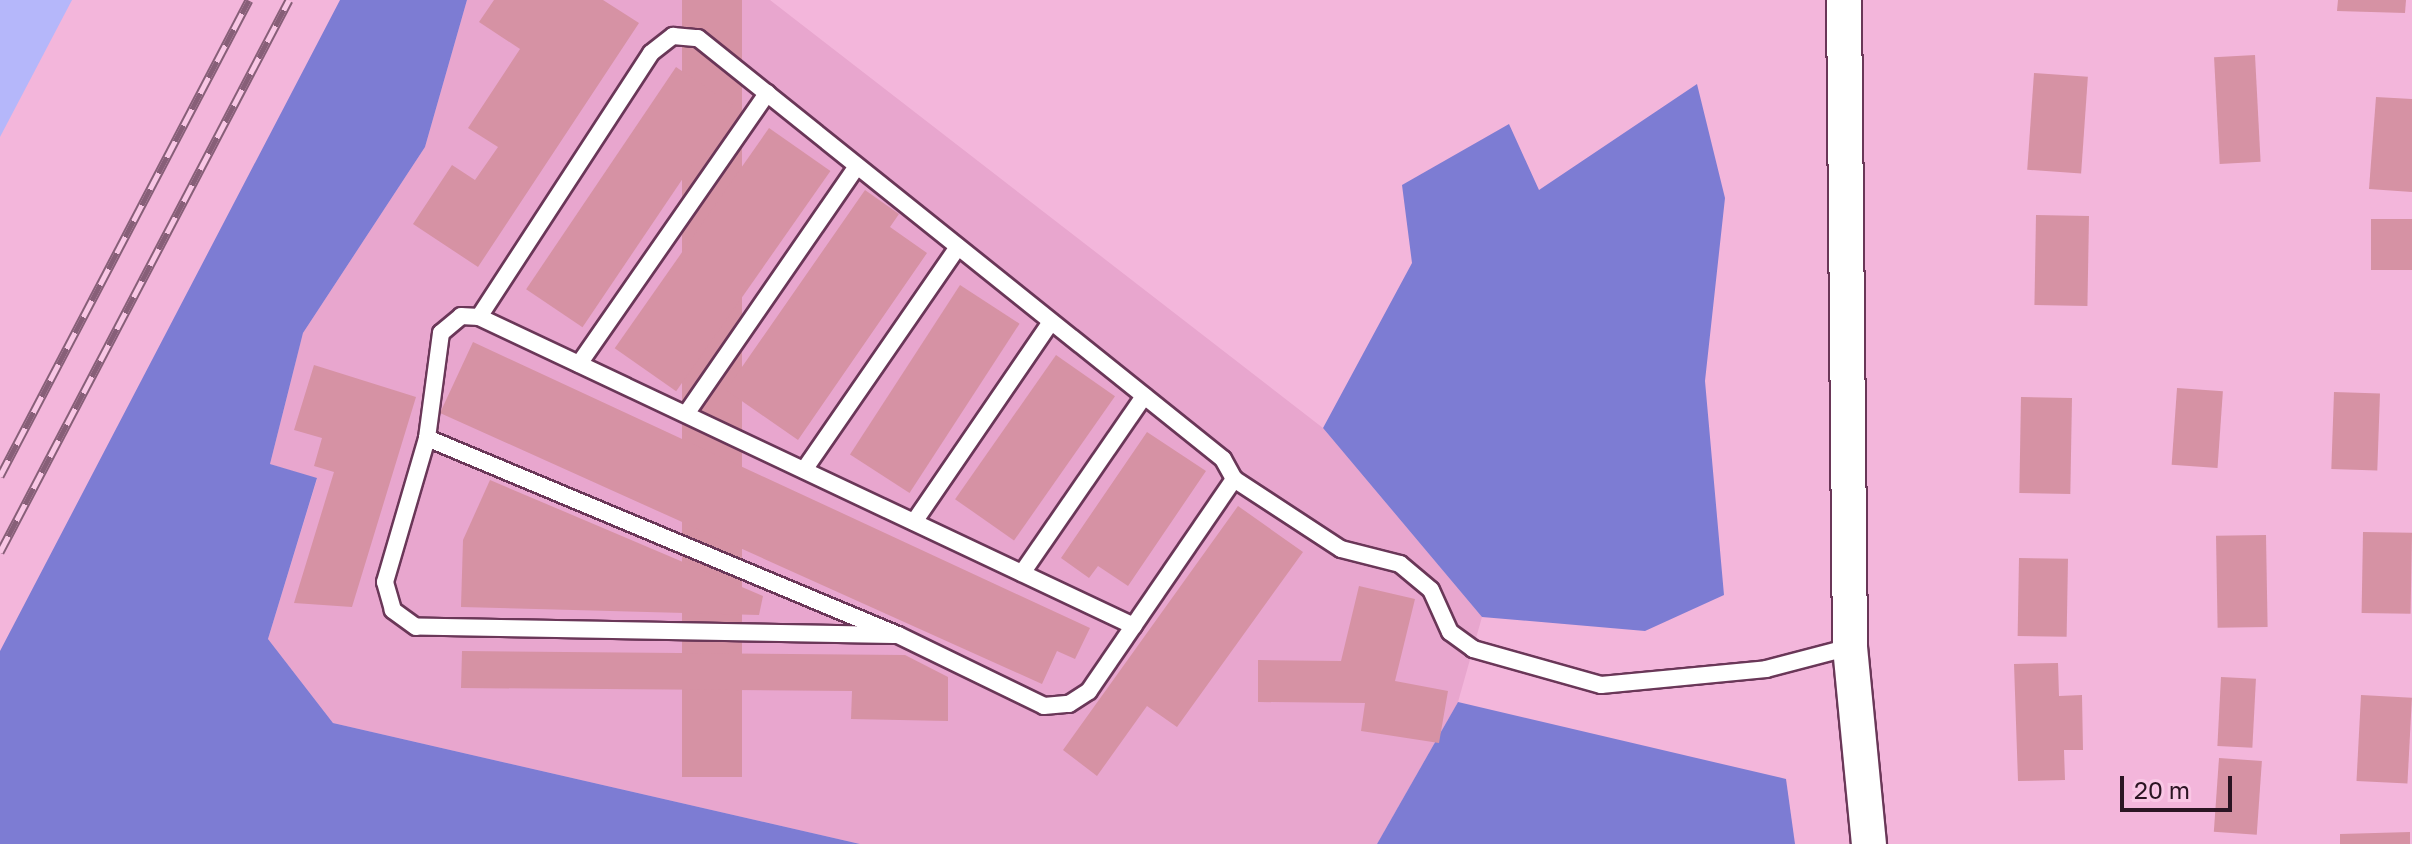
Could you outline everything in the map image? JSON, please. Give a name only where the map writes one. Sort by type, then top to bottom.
[{"type":"street","points":[[1844,0],[1850,647],[1869,844]]},
{"type":"lane","points":[[479,317],[651,53],[673,36],[698,38],[1223,459],[1234,479],[1341,549],[1400,564],[1431,590],[1450,632],[1473,649],[1601,685],[1766,669],[1850,647]]},
{"type":"lane","points":[[579,364],[767,93]]},
{"type":"lane","points":[[686,414],[857,166]]},
{"type":"lane","points":[[804,470],[958,247]]},
{"type":"lane","points":[[898,635],[416,627],[393,610],[385,582],[427,438],[441,333],[461,316],[479,317],[1134,626]]},
{"type":"lane","points":[[914,522],[1051,322]]},
{"type":"lane","points":[[1022,573],[1144,396]]},
{"type":"lane","points":[[427,438],[898,635],[1044,706],[1069,704],[1089,691],[1234,479]]},
{"type":"shaded area","points":[[0,0],[72,0],[0,137]]},
{"type":"shaded area","points":[[340,0],[467,0],[425,147],[303,333],[270,464],[317,478],[268,639],[333,723],[860,844],[0,844],[0,651]]},
{"type":"shaded area","points":[[467,0],[770,0],[1323,428],[1482,617],[1458,702],[1377,844],[860,844],[333,723],[268,639],[317,479],[270,464],[303,333],[425,147]]},
{"type":"shaded area","points":[[1697,84],[1725,198],[1705,381],[1724,595],[1645,631],[1482,617],[1323,428],[1412,263],[1402,185],[1509,124],[1539,190]]},
{"type":"shaded area","points":[[1458,702],[1786,779],[1795,844],[1377,844]]},
{"type":"building","points":[[494,0],[603,0],[639,23],[478,267],[413,224],[452,165],[475,180],[498,147],[468,128],[520,49],[479,22]]},
{"type":"building","points":[[682,0],[742,0],[742,777],[682,777]]},
{"type":"building","points":[[2338,0],[2406,0],[2405,13],[2337,11]]},
{"type":"building","points":[[2255,55],[2261,162],[2220,164],[2214,57]]},
{"type":"building","points":[[676,67],[732,105],[583,327],[526,289]]},
{"type":"building","points":[[2034,73],[2088,77],[2081,174],[2027,170]]},
{"type":"building","points":[[2376,97],[2412,99],[2412,192],[2369,189]]},
{"type":"building","points":[[769,128],[830,171],[676,391],[615,348]]},
{"type":"building","points":[[865,190],[899,214],[890,227],[927,253],[798,440],[726,390]]},
{"type":"building","points":[[2036,215],[2089,216],[2087,306],[2034,305]]},
{"type":"building","points":[[2371,219],[2412,219],[2412,270],[2371,270]]},
{"type":"building","points":[[960,285],[1020,324],[910,493],[850,454]]},
{"type":"building","points":[[473,342],[1090,628],[1075,659],[1057,651],[1042,684],[440,413]]},
{"type":"building","points":[[1056,355],[1115,396],[1014,540],[955,499]]},
{"type":"building","points":[[314,365],[416,397],[352,607],[294,603],[334,472],[314,466],[322,438],[294,430]]},
{"type":"building","points":[[2177,388],[2223,391],[2218,468],[2172,465]]},
{"type":"building","points":[[2334,392],[2380,394],[2377,471],[2331,469]]},
{"type":"building","points":[[2021,397],[2072,398],[2070,494],[2019,493]]},
{"type":"building","points":[[1147,432],[1206,471],[1128,586],[1098,566],[1089,578],[1061,558]]},
{"type":"building","points":[[490,480],[763,596],[759,615],[461,607],[463,540]]},
{"type":"building","points":[[1238,506],[1303,552],[1177,727],[1147,706],[1097,776],[1063,750]]},
{"type":"building","points":[[2363,532],[2412,533],[2411,614],[2362,613]]},
{"type":"building","points":[[2266,535],[2268,627],[2218,628],[2216,536]]},
{"type":"building","points":[[2019,558],[2068,559],[2067,637],[2018,636]]},
{"type":"building","points":[[1359,586],[1415,599],[1395,681],[1448,691],[1439,743],[1361,731],[1365,703],[1258,702],[1258,660],[1341,661]]},
{"type":"building","points":[[462,651],[905,655],[948,677],[948,721],[851,719],[852,691],[461,688]]},
{"type":"building","points":[[2058,663],[2059,696],[2082,695],[2083,750],[2064,750],[2065,780],[2018,781],[2014,664]]},
{"type":"building","points":[[2221,677],[2256,679],[2252,748],[2217,746]]},
{"type":"building","points":[[2361,695],[2412,698],[2407,784],[2356,781]]},
{"type":"building","points":[[2219,758],[2262,761],[2257,835],[2214,832]]},
{"type":"building","points":[[2410,832],[2410,844],[2340,844],[2340,834]]},
{"type":"railway","points":[[0,476],[249,0]]},
{"type":"railway","points":[[0,552],[289,0]]}]
